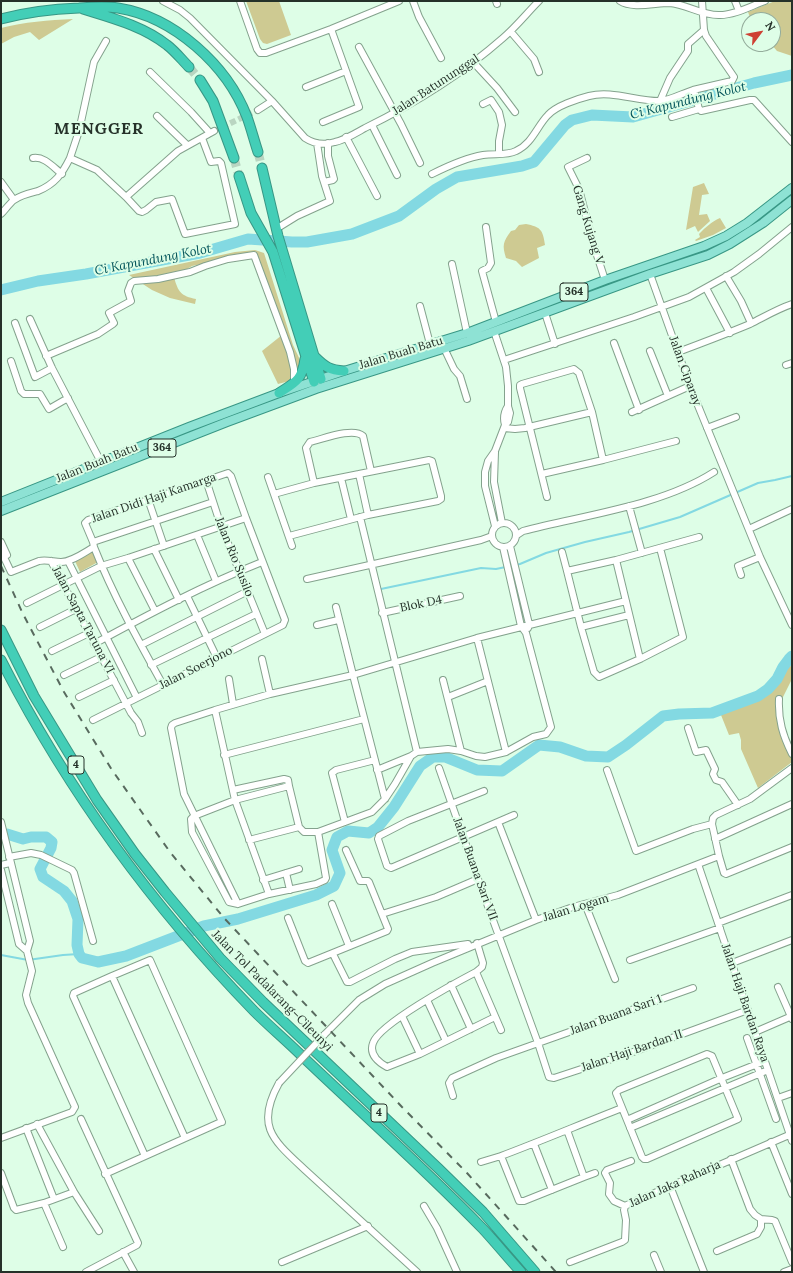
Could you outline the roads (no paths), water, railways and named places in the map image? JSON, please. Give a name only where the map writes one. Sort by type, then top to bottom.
[{"type":"highway","points":[[1,19],[35,11],[101,6],[119,8],[140,14],[162,23],[181,35],[201,51],[217,68],[229,85],[246,116],[258,152]]},
{"type":"highway","points":[[78,8],[116,19],[143,31],[167,45],[189,67]]},
{"type":"highway","points":[[200,80],[213,101],[234,158]]},
{"type":"highway","points":[[262,168],[309,356],[302,374],[294,383],[279,394]]},
{"type":"highway","points":[[239,176],[251,213],[273,252],[319,384]]},
{"type":"highway","points":[[309,356],[330,369],[344,371]]},
{"type":"highway","name":"Jalan Tol Padalarang–Cileunyi","points":[[1,630],[34,696],[97,800],[135,854],[165,892],[220,958],[263,1002],[483,1212],[535,1272]]},
{"type":"highway","name":"Jalan Tol Padalarang–Cileunyi","points":[[1,660],[23,702],[87,805],[126,861],[211,965],[255,1011],[484,1230],[521,1272]]},
{"type":"main road","name":"Jalan Buah Batu","points":[[1,511],[227,422],[319,384],[344,371],[430,344],[443,344],[467,333],[605,280],[704,246],[722,238],[747,223],[791,190]]},
{"type":"main road","name":"Jalan Buah Batu","points":[[1,502],[189,427],[279,394],[319,384],[443,344],[494,331],[650,274],[702,257],[730,244],[763,223],[792,200]]},
{"type":"street","points":[[163,1],[172,5],[190,18],[272,100],[305,138],[317,143],[324,182],[330,200],[297,216],[277,232]]},
{"type":"street","points":[[240,1],[257,49],[260,53],[331,29],[399,1]]},
{"type":"street","points":[[413,1],[419,17],[441,58]]},
{"type":"street","name":"Jalan Batununggal","points":[[317,143],[336,142],[395,113],[473,62],[511,32],[539,1]]},
{"type":"street","points":[[620,1],[628,5],[661,3],[676,4],[703,13],[722,15],[765,1]]},
{"type":"street","points":[[432,174],[445,167],[469,158],[517,151],[536,133],[548,114],[569,102],[591,95],[606,95],[636,100],[664,100],[694,90],[732,81],[734,77],[706,36],[704,30],[702,1]]},
{"type":"street","points":[[735,1],[739,10]]},
{"type":"street","points":[[323,122],[359,107],[331,29]]},
{"type":"street","points":[[664,100],[670,78],[688,51],[688,44],[704,30]]},
{"type":"street","points":[[511,32],[534,59],[539,72]]},
{"type":"street","points":[[1,214],[14,200],[54,182],[62,174],[70,158],[79,131],[94,62],[106,41]]},
{"type":"street","points":[[359,47],[420,163]]},
{"type":"street","points":[[473,62],[497,96],[515,112]]},
{"type":"street","points":[[306,87],[346,71]]},
{"type":"street","points":[[126,197],[178,151],[212,132],[150,72]]},
{"type":"street","points":[[694,90],[698,107],[701,111],[750,100],[756,102],[792,142]]},
{"type":"street","points":[[497,96],[502,125],[498,141],[499,154]]},
{"type":"street","points":[[483,104],[497,96]]},
{"type":"street","points":[[258,110],[272,100]]},
{"type":"street","points":[[672,117],[698,107]]},
{"type":"street","points":[[157,116],[187,145]]},
{"type":"street","points":[[372,125],[398,175]]},
{"type":"street","points":[[346,137],[377,196]]},
{"type":"street","points":[[70,158],[97,170],[139,211],[142,212],[146,210],[156,202],[172,199],[185,234],[235,224],[221,163],[211,162],[202,138]]},
{"type":"street","points":[[324,182],[334,180],[328,156],[328,143]]},
{"type":"street","points":[[33,158],[41,157],[62,174]]},
{"type":"street","name":"Gang Kujang V","points":[[587,158],[569,166],[579,190],[593,243],[605,280]]},
{"type":"street","points":[[1,182],[14,200]]},
{"type":"street","points":[[486,227],[491,265],[482,271],[496,322]]},
{"type":"street","points":[[504,360],[555,344],[689,297],[726,276],[759,254],[792,227]]},
{"type":"street","points":[[46,356],[98,334],[113,324],[114,323],[109,313],[131,301],[128,291],[131,283],[134,281],[190,272],[228,259],[254,255],[290,352],[294,370],[294,383]]},
{"type":"street","points":[[452,264],[467,333]]},
{"type":"street","name":"Jalan Ciparay","points":[[650,274],[690,386],[749,529]]},
{"type":"street","points":[[726,276],[741,301],[751,323]]},
{"type":"street","points":[[706,288],[730,332]]},
{"type":"street","points":[[678,352],[730,332],[775,310],[792,304]]},
{"type":"street","points":[[420,306],[430,344]]},
{"type":"street","points":[[545,313],[555,344]]},
{"type":"street","points":[[30,319],[46,356],[101,462]]},
{"type":"street","points":[[15,323],[35,378],[52,368]]},
{"type":"street","points":[[494,331],[504,360],[508,386],[508,410],[505,424],[495,451],[484,472],[485,486],[495,526],[493,538],[499,546],[506,547],[513,543],[516,533],[511,524],[502,523],[495,526]]},
{"type":"street","points":[[614,343],[639,410]]},
{"type":"street","points":[[443,344],[454,369],[460,376],[467,399]]},
{"type":"street","points":[[650,351],[668,396]]},
{"type":"street","points":[[11,361],[21,391],[24,394],[40,394],[49,409],[68,398]]},
{"type":"street","points":[[547,497],[520,385],[574,369],[579,373],[592,412],[603,460]]},
{"type":"street","points":[[632,412],[690,386]]},
{"type":"street","points":[[505,424],[515,429],[530,428],[592,412]]},
{"type":"street","points":[[707,428],[736,417]]},
{"type":"street","points":[[314,483],[306,448],[307,445],[310,442],[352,432],[359,433],[363,436],[371,471]]},
{"type":"street","points":[[542,474],[676,441]]},
{"type":"street","points":[[495,451],[494,482],[502,523]]},
{"type":"street","points":[[274,494],[314,483],[371,471],[429,460],[432,461],[441,496],[438,501],[368,515],[289,536]]},
{"type":"street","points":[[516,533],[629,506],[680,490],[714,472]]},
{"type":"street","name":"Jalan Didi Haji Kamarga","points":[[94,545],[85,524],[88,520],[228,473],[230,474],[246,518]]},
{"type":"street","points":[[359,474],[368,515]]},
{"type":"street","points":[[268,477],[292,546]]},
{"type":"street","points":[[341,478],[351,519]]},
{"type":"street","name":"Jalan Rio Susilo","points":[[206,480],[221,526],[265,634]]},
{"type":"street","points":[[148,499],[164,546]]},
{"type":"street","points":[[13,572],[39,561],[68,561],[94,545],[213,502]]},
{"type":"street","points":[[629,506],[642,553]]},
{"type":"street","points":[[792,509],[749,529],[760,557],[792,624]]},
{"type":"street","points":[[360,517],[382,613],[417,752]]},
{"type":"street","points":[[27,603],[64,586],[101,566],[246,518],[262,562],[216,581],[130,624],[94,644]]},
{"type":"street","points":[[197,535],[216,581]]},
{"type":"street","points":[[307,579],[493,538]]},
{"type":"street","points":[[567,571],[616,560],[699,538]]},
{"type":"street","points":[[1,542],[13,572]]},
{"type":"street","points":[[94,545],[101,566],[151,665],[163,685]]},
{"type":"street","points":[[506,547],[514,561],[529,624],[526,633]]},
{"type":"street","points":[[377,770],[417,752],[438,749],[461,751],[476,756],[485,757],[506,752],[533,737],[546,734],[551,727],[526,633],[522,626],[506,562],[506,547]]},
{"type":"street","points":[[562,552],[594,672],[597,676],[601,677],[683,637],[660,548]]},
{"type":"street","points":[[154,549],[179,600]]},
{"type":"street","points":[[1,552],[13,572]]},
{"type":"street","points":[[742,575],[738,566],[760,557]]},
{"type":"street","points":[[128,558],[155,612]]},
{"type":"street","points":[[616,560],[640,659]]},
{"type":"street","name":"Jalan Sapta Taruna VI","points":[[51,561],[131,713],[138,722],[142,733]]},
{"type":"street","points":[[68,561],[137,698]]},
{"type":"street","name":"Jalan Soerjono","points":[[127,704],[283,625],[285,620],[262,562]]},
{"type":"street","points":[[141,644],[248,592]]},
{"type":"street","points":[[187,596],[217,658]]},
{"type":"street","name":"Blok D4","points":[[382,613],[460,596]]},
{"type":"street","points":[[194,816],[184,794],[170,728],[175,723],[233,704],[353,674],[529,624],[626,602]]},
{"type":"street","points":[[336,608],[385,799]]},
{"type":"street","points":[[40,627],[76,609]]},
{"type":"street","points":[[151,665],[256,614]]},
{"type":"street","points":[[581,627],[629,615]]},
{"type":"street","points":[[317,625],[338,620]]},
{"type":"street","points":[[52,651],[89,633]]},
{"type":"street","points":[[477,638],[506,752]]},
{"type":"street","points":[[64,675],[101,657]]},
{"type":"street","points":[[262,659],[270,694]]},
{"type":"street","points":[[229,679],[233,704]]},
{"type":"street","name":"Jalan Sapta Taruna VI","points":[[78,697],[114,680]]},
{"type":"street","points":[[444,680],[461,751]]},
{"type":"street","points":[[448,697],[488,681]]},
{"type":"street","points":[[779,699],[778,714],[781,727],[792,754]]},
{"type":"street","points":[[93,720],[127,704]]},
{"type":"street","points":[[215,710],[235,800],[269,894]]},
{"type":"street","points":[[224,755],[364,719]]},
{"type":"street","points":[[688,728],[696,752],[706,750],[715,769],[714,774],[716,780],[722,782],[738,805]]},
{"type":"street","points":[[233,790],[284,779],[288,780],[299,827],[304,832],[318,832],[368,815],[377,808],[396,784],[411,756]]},
{"type":"street","points":[[345,822],[332,773],[336,770],[375,760]]},
{"type":"street","name":"Jalan Buana Sari VII","points":[[439,768],[538,1043]]},
{"type":"street","points":[[792,768],[756,795],[712,818],[719,856],[723,870],[726,874],[792,847]]},
{"type":"street","points":[[607,770],[636,851],[693,829],[712,824]]},
{"type":"street","points":[[289,786],[235,800],[194,816],[191,819],[192,832],[229,902],[238,904],[269,894],[316,884],[326,879],[318,832]]},
{"type":"street","name":"Jalan Buana Sari VII","points":[[464,837],[391,868],[387,866],[378,839],[383,833],[484,791]]},
{"type":"street","points":[[715,839],[792,804]]},
{"type":"street","points":[[464,837],[514,815]]},
{"type":"street","points":[[1,822],[30,941],[28,954],[32,971],[26,995],[28,1003],[75,1107],[72,1112],[1,1138]]},
{"type":"street","points":[[498,822],[536,920]]},
{"type":"street","points":[[250,840],[299,827]]},
{"type":"street","points":[[288,918],[306,962],[310,963],[387,931],[388,929],[369,882],[360,881],[346,850]]},
{"type":"street","points":[[1,864],[30,853],[40,855],[70,868],[74,873],[93,941]]},
{"type":"street","name":"Jalan Logam","points":[[417,1272],[304,1169],[275,1139],[268,1125],[268,1110],[271,1098],[279,1083],[359,1000],[385,984],[498,934],[560,911],[618,895],[719,856]]},
{"type":"street","name":"Jalan Haji Bardan Raya","points":[[698,864],[792,1141]]},
{"type":"street","points":[[1,870],[19,944],[28,954]]},
{"type":"street","points":[[263,880],[299,870]]},
{"type":"street","points":[[286,873],[290,890]]},
{"type":"street","points":[[382,914],[436,897],[478,879]]},
{"type":"street","points":[[630,960],[792,895]]},
{"type":"street","points":[[332,904],[349,946]]},
{"type":"street","points":[[584,904],[615,979]]},
{"type":"street","points":[[732,963],[792,940]]},
{"type":"street","points":[[333,954],[347,982],[350,982],[412,952],[476,944],[483,963],[476,972],[427,1000],[376,1035],[372,1050],[379,1063],[387,1067],[420,1054],[495,1017]]},
{"type":"street","points":[[105,1174],[221,1122],[222,1121],[150,961],[74,993],[73,996],[145,1156]]},
{"type":"street","points":[[476,972],[501,1030]]},
{"type":"street","points":[[112,976],[184,1138]]},
{"type":"street","points":[[451,985],[471,1029]]},
{"type":"street","points":[[755,1032],[792,1017],[778,987]]},
{"type":"street","name":"Jalan Buana Sari 1","points":[[453,1096],[449,1083],[454,1077],[496,1058],[693,988]]},
{"type":"street","points":[[427,1000],[446,1041]]},
{"type":"street","name":"Jalan Haji Bardan II","points":[[538,1043],[549,1077],[554,1078],[636,1051],[748,1010]]},
{"type":"street","points":[[402,1016],[420,1054]]},
{"type":"street","points":[[746,1038],[776,1119]]},
{"type":"street","points":[[707,1054],[712,1056],[722,1078],[738,1115],[738,1119],[648,1159],[644,1159],[616,1093],[619,1090],[707,1054]]},
{"type":"street","points":[[627,1120],[730,1074],[765,1061]]},
{"type":"street","points":[[630,1128],[768,1070]]},
{"type":"street","points":[[730,1074],[735,1083]]},
{"type":"street","points":[[778,1098],[792,1093]]},
{"type":"street","points":[[481,1162],[534,1144],[622,1108]]},
{"type":"street","points":[[80,1119],[138,1243],[137,1245],[86,1272]]},
{"type":"street","points":[[37,1124],[74,1192],[99,1231]]},
{"type":"street","points":[[26,1128],[54,1199]]},
{"type":"street","points":[[567,1130],[584,1177]]},
{"type":"street","name":"Jalan Jaka Raharja","points":[[570,1262],[625,1240],[625,1206],[789,1135]]},
{"type":"street","points":[[771,1142],[792,1194]]},
{"type":"street","points":[[534,1144],[552,1190]]},
{"type":"street","points":[[501,1156],[519,1201],[524,1201],[595,1173]]},
{"type":"street","points":[[731,1159],[750,1209],[761,1219],[772,1220],[776,1223],[792,1262]]},
{"type":"street","points":[[625,1206],[614,1201],[609,1194],[610,1183],[605,1173],[607,1170],[631,1161]]},
{"type":"street","points":[[1,1173],[16,1210],[44,1203],[74,1192]]},
{"type":"street","points":[[670,1186],[704,1272]]},
{"type":"street","points":[[44,1203],[63,1247]]},
{"type":"street","points":[[424,1206],[437,1228],[457,1272]]},
{"type":"street","points":[[718,1251],[757,1234],[761,1227],[761,1219]]},
{"type":"street","points":[[282,1262],[368,1226]]},
{"type":"street","points":[[123,1252],[134,1272]]},
{"type":"street","points":[[654,1255],[661,1272]]},
{"type":"street","points":[[784,1272],[792,1269]]},
{"type":"waterway","name":"Ci Kapundung Kolot","points":[[1,290],[38,281],[86,274],[200,253],[248,239],[307,242],[352,234],[399,216],[436,189],[457,177],[522,166],[534,162],[565,125],[572,120],[592,115],[633,117],[754,83],[792,75]]},
{"type":"waterway","points":[[381,589],[481,568],[496,569],[520,564],[546,553],[629,532],[680,517],[758,483],[792,476]]},
{"type":"waterway","points":[[1,837],[7,834],[23,839],[31,837],[46,837],[52,842],[51,848],[40,869],[43,877],[64,891],[72,901],[78,919],[77,945],[79,954],[82,958],[98,962],[126,956],[204,926],[238,919],[316,895],[334,886],[340,873],[332,850],[337,837],[348,831],[369,833],[378,827],[394,807],[420,766],[433,757],[445,757],[477,770],[502,771],[539,745],[560,747],[586,756],[608,757],[663,716],[712,713],[758,696],[768,689],[777,679],[783,667],[792,656]]},
{"type":"waterway","points":[[1,955],[28,960],[79,954]]},
{"type":"tunnel","points":[[189,67],[200,80]]},
{"type":"tunnel","points":[[214,131],[258,110]]},
{"type":"tunnel","points":[[258,152],[262,168]]},
{"type":"tunnel","points":[[234,158],[239,176]]},
{"type":"railway","points":[[1,566],[23,614],[64,692],[112,770],[170,852],[224,918],[402,1107],[467,1173],[556,1272]]},
{"type":"district","name":"MENGGER","points":[[99,129]]}]
